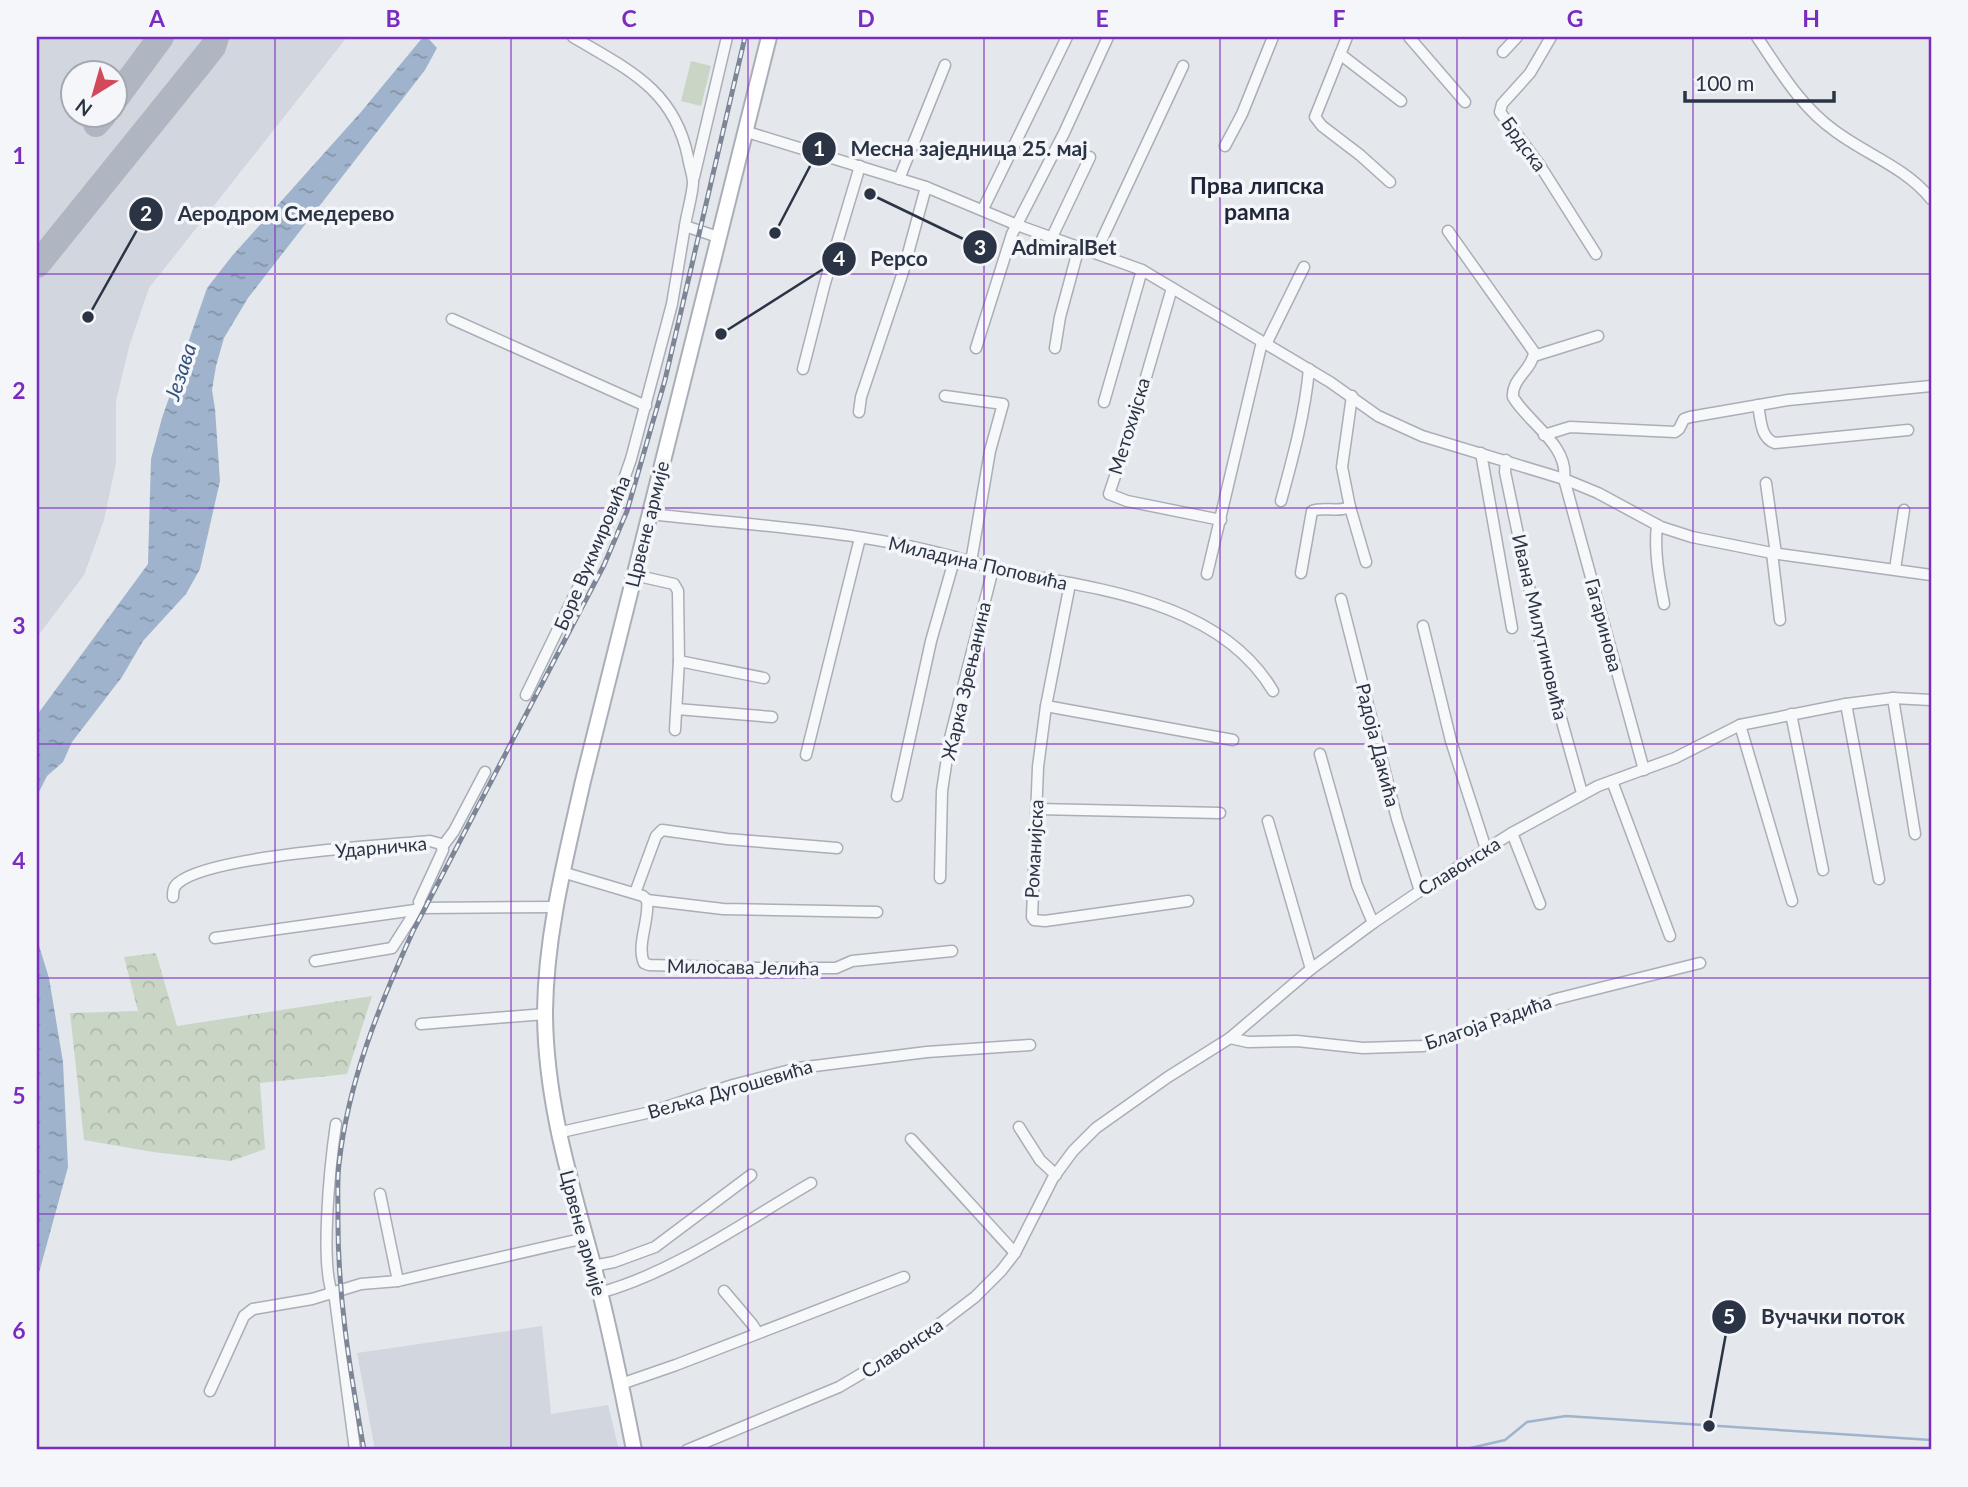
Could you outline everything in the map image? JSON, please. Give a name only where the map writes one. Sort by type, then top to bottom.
[{"type":"main road","name":"Црвене армије","points":[[634,1450],[593,1266],[557,1133],[547,1066],[545,1014],[549,953],[562,872],[769,37]]},
{"type":"street","points":[[573,37],[636,77],[664,101],[680,126],[693,181]]},
{"type":"street","name":"Боре Вукмировића","points":[[526,695],[610,519],[631,459],[672,304],[693,181],[727,37]]},
{"type":"street","points":[[983,209],[1067,37]]},
{"type":"street","points":[[976,348],[1017,225],[1108,37]]},
{"type":"street","points":[[1226,146],[1273,37]]},
{"type":"street","points":[[1347,37],[1315,117],[1390,182]]},
{"type":"street","points":[[1409,37],[1465,102]]},
{"type":"street","points":[[1503,51],[1517,37]]},
{"type":"street","name":"Брдска","points":[[1551,37],[1530,73],[1502,104],[1500,112],[1539,164],[1596,254]]},
{"type":"street","points":[[1757,37],[1809,109],[1837,133],[1899,168],[1931,199]]},
{"type":"street","points":[[1340,54],[1401,101]]},
{"type":"street","points":[[899,179],[945,65]]},
{"type":"street","points":[[1096,252],[1183,66]]},
{"type":"street","points":[[744,131],[926,187],[1017,225],[1142,271],[1309,369],[1378,416],[1422,436],[1564,479],[1657,524],[1692,537],[1774,554],[1931,575]]},
{"type":"street","points":[[1052,237],[1090,157]]},
{"type":"street","points":[[803,369],[860,166]]},
{"type":"street","points":[[859,412],[903,272],[926,187]]},
{"type":"street","points":[[685,226],[718,237]]},
{"type":"street","points":[[1448,231],[1534,352],[1534,356],[1598,335]]},
{"type":"street","points":[[1055,348],[1060,317],[1079,247]]},
{"type":"street","points":[[1207,574],[1243,416],[1264,343],[1304,267]]},
{"type":"street","points":[[1104,402],[1142,271]]},
{"type":"street","name":"Метохијска","points":[[1172,288],[1109,494],[1127,501],[1221,520]]},
{"type":"street","points":[[452,319],[646,406]]},
{"type":"street","name":"Гагаринова","points":[[1534,356],[1512,393],[1516,402],[1564,463],[1564,479],[1644,770]]},
{"type":"street","points":[[1281,501],[1297,442],[1309,369]]},
{"type":"street","points":[[1544,435],[1570,427],[1675,432],[1688,418],[1758,405],[1931,386]]},
{"type":"street","points":[[945,396],[1003,404],[990,451],[971,562]]},
{"type":"street","points":[[1352,396],[1342,467],[1366,562]]},
{"type":"street","points":[[1758,405],[1766,439],[1775,443],[1908,430]]},
{"type":"street","points":[[1481,453],[1512,628]]},
{"type":"street","name":"Ивана Милутиновића","points":[[1506,460],[1506,472],[1543,654],[1583,793]]},
{"type":"street","points":[[1766,483],[1774,526],[1780,620]]},
{"type":"street","points":[[1301,573],[1311,511],[1343,510],[1350,507]]},
{"type":"street","points":[[1895,569],[1904,510]]},
{"type":"street","name":"Миладина Поповића","points":[[650,514],[860,538],[919,548],[993,569],[1070,584],[1169,609],[1222,636],[1245,654],[1261,671],[1273,691]]},
{"type":"street","points":[[1657,524],[1655,538],[1664,604]]},
{"type":"street","points":[[806,755],[860,538]]},
{"type":"street","points":[[897,796],[931,641],[954,557]]},
{"type":"street","name":"Жарка Зрењанина","points":[[940,878],[942,791],[950,738],[993,569]]},
{"type":"street","points":[[634,575],[677,587],[679,661],[676,730]]},
{"type":"street","name":"Романијска","points":[[1070,584],[1046,706],[1038,767],[1032,917],[1034,920],[1112,913],[1188,901]]},
{"type":"street","name":"Радоја Дакића","points":[[1341,599],[1397,819],[1420,891]]},
{"type":"street","points":[[1423,626],[1451,741],[1486,849]]},
{"type":"street","points":[[679,661],[764,678]]},
{"type":"street","points":[[1893,698],[1914,834]]},
{"type":"street","name":"Славонска","points":[[687,1450],[815,1398],[889,1359],[920,1339],[990,1283],[1015,1253],[1056,1175],[1073,1151],[1096,1128],[1168,1077],[1230,1038],[1311,969],[1373,923],[1512,833],[1583,793],[1675,758],[1740,725],[1846,704],[1893,698],[1931,700]]},
{"type":"street","points":[[1846,704],[1879,879]]},
{"type":"street","points":[[1046,706],[1233,740]]},
{"type":"street","points":[[677,709],[772,717]]},
{"type":"street","points":[[1791,714],[1822,870]]},
{"type":"street","points":[[1740,725],[1792,901]]},
{"type":"street","points":[[1320,754],[1357,885],[1373,923]]},
{"type":"street","points":[[442,847],[454,831],[485,772]]},
{"type":"street","points":[[1612,781],[1670,936]]},
{"type":"street","points":[[1037,809],[1220,813]]},
{"type":"street","points":[[1268,821],[1311,969]]},
{"type":"street","points":[[635,893],[656,836],[662,830],[727,839],[837,848]]},
{"type":"street","points":[[1512,833],[1540,904]]},
{"type":"street","name":"Ударничка","points":[[173,897],[173,890],[179,882],[207,870],[245,862],[430,841],[438,843],[442,847],[442,854],[417,908]]},
{"type":"street","points":[[562,872],[635,893],[647,900],[723,909],[877,912]]},
{"type":"street","name":"Милосава Јелића","points":[[647,900],[642,954],[644,963],[649,965],[836,968],[852,961],[952,951]]},
{"type":"street","points":[[215,937],[417,908],[555,906]]},
{"type":"street","points":[[316,961],[392,948],[417,908]]},
{"type":"street","name":"Благоја Радића","points":[[1230,1038],[1248,1042],[1297,1041],[1363,1048],[1423,1046],[1556,999],[1700,963]]},
{"type":"street","points":[[421,1024],[545,1014]]},
{"type":"street","name":"Вељка Дугошевића","points":[[557,1133],[651,1112],[747,1081],[798,1068],[927,1052],[1030,1045]]},
{"type":"street","points":[[336,1124],[327,1197],[329,1279],[343,1348],[355,1450]]},
{"type":"street","points":[[1019,1127],[1040,1160],[1056,1175]]},
{"type":"street","points":[[911,1139],[1015,1253]]},
{"type":"street","points":[[593,1266],[614,1262],[655,1247],[751,1175]]},
{"type":"street","points":[[599,1293],[622,1287],[666,1268],[811,1183]]},
{"type":"street","points":[[380,1194],[398,1281]]},
{"type":"street","points":[[210,1391],[248,1311],[332,1294],[361,1284],[398,1281],[585,1238]]},
{"type":"street","points":[[621,1384],[904,1278]]},
{"type":"street","points":[[724,1291],[758,1333]]},
{"type":"shaded area","points":[[37,37],[347,37],[149,288],[129,347],[116,401],[116,463],[104,520],[84,575],[37,637]]},
{"type":"shaded area","points":[[542,1326],[551,1414],[608,1405],[619,1450],[375,1450],[357,1353]]},
{"type":"green space","points":[[691,61],[711,66],[701,106],[681,101]]},
{"type":"green space","points":[[156,953],[177,1026],[372,996],[347,1074],[260,1083],[265,1149],[231,1161],[153,1152],[84,1140],[70,1013],[138,1011],[124,957]]},
{"type":"water","name":"Језава","points":[[423,37],[427,37],[437,48],[425,70],[248,298],[224,338],[212,390],[220,481],[200,569],[186,594],[143,641],[122,677],[72,742],[63,762],[47,776],[37,796],[37,715],[148,564],[151,459],[162,418],[207,288]]},
{"type":"water","points":[[37,939],[49,978],[63,1062],[68,1167],[37,1280]]},
{"type":"waterway","points":[[1462,1450],[1505,1440],[1527,1422],[1566,1416],[1931,1440]]},
{"type":"taxiway","points":[[130,79],[161,37]]},
{"type":"taxiway","points":[[37,265],[213,47],[216,37]]},
{"type":"railway","points":[[364,1450],[345,1332],[338,1242],[339,1164],[357,1074],[377,1016],[413,931],[604,565],[627,511],[665,380],[745,37]]},
{"type":"place","name":"AdmiralBet","points":[[870,194]]},
{"type":"place","name":"Месна заједница 25. мај","points":[[775,233]]},
{"type":"place","name":"Аеродром Смедерево","points":[[88,317]]},
{"type":"place","name":"Pepco","points":[[721,334]]},
{"type":"place","name":"Вучачки поток","points":[[1709,1426]]},
{"type":"district","name":"Прва липска рампа","points":[[1257,199]]}]
